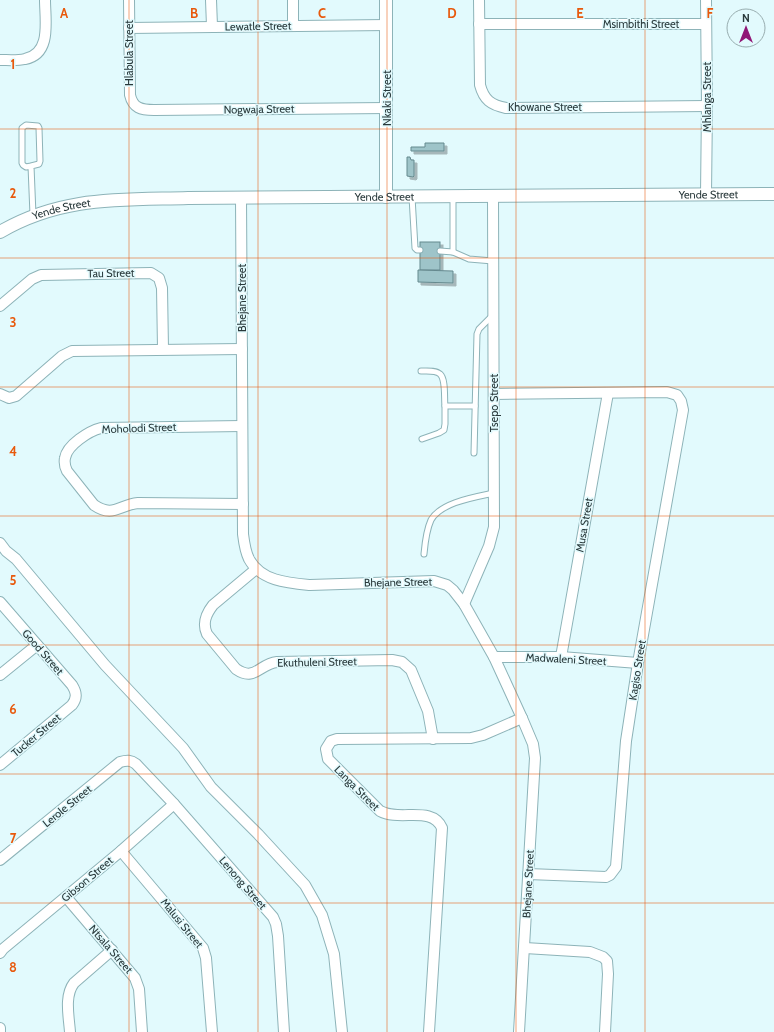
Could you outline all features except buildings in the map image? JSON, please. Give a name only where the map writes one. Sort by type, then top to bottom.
[{"type":"street","points":[[0,60],[26,59],[38,53],[45,40],[45,0]]},
{"type":"street","name":"Hlabula Street","points":[[129,0],[130,95],[133,104]]},
{"type":"street","points":[[211,0],[212,26]]},
{"type":"street","points":[[293,0],[293,25]]},
{"type":"street","name":"Nkaki Street","points":[[386,0],[386,197]]},
{"type":"street","name":"Khowane Street","points":[[479,0],[480,85],[485,99],[490,104],[506,108],[707,106]]},
{"type":"street","name":"Mhlanga Street","points":[[706,0],[706,194]]},
{"type":"street","name":"Msimbithi Street","points":[[479,24],[706,24]]},
{"type":"street","name":"Lewatle Street","points":[[129,28],[387,25]]},
{"type":"street","name":"Nogwaja Street","points":[[133,104],[137,108],[154,110],[387,108]]},
{"type":"street","name":"Yende Street","points":[[0,232],[34,216],[74,204],[96,201],[412,196],[774,194]]},
{"type":"street","name":"Tsepo Street","points":[[464,604],[493,536],[494,394],[492,196]]},
{"type":"street","name":"Bhejane Street","points":[[241,198],[243,534],[246,550],[249,559],[256,569],[277,581],[292,584],[434,581],[447,585],[464,604],[494,657],[533,744],[535,758],[519,1032]]},
{"type":"street","name":"Tau Street","points":[[0,306],[32,279],[41,275],[151,273],[159,278],[162,288],[163,349]]},
{"type":"street","points":[[0,394],[9,398],[16,396],[62,356],[72,351],[242,349]]},
{"type":"street","name":"Kagiso Street","points":[[528,874],[598,878],[606,877],[614,872],[617,860],[626,741],[683,404],[676,395],[667,392],[608,393]]},
{"type":"street","points":[[494,394],[608,393]]},
{"type":"street","name":"Musa Street","points":[[561,657],[608,393]]},
{"type":"street","name":"Moholodi Street","points":[[242,426],[101,428],[89,432],[69,448],[64,459],[67,471],[94,505],[100,509],[115,511],[131,504],[138,503],[243,504]]},
{"type":"street","points":[[0,544],[16,559],[105,665],[183,748],[211,787],[258,834],[305,885],[322,915],[334,954],[342,1032]]},
{"type":"street","name":"Ekuthuleni Street","points":[[256,569],[213,605],[205,618],[205,629],[207,634],[236,669],[242,673],[248,674],[258,671],[268,664],[277,662],[398,660],[411,670],[428,711],[433,739]]},
{"type":"street","name":"Good Street","points":[[0,602],[74,689],[76,699],[72,705]]},
{"type":"street","points":[[0,676],[37,645]]},
{"type":"street","name":"Madwaleni Street","points":[[494,657],[561,657],[638,663]]},
{"type":"street","name":"Tucker Street","points":[[0,765],[72,705]]},
{"type":"street","name":"Langa Street","points":[[429,1032],[442,828],[438,821],[430,816],[394,815],[380,811],[328,759],[326,749],[331,741],[337,739],[433,739],[477,737],[522,718]]},
{"type":"street","name":"Lerole Street","points":[[0,860],[120,762],[126,760],[136,764]]},
{"type":"street","name":"Lenong Street","points":[[136,764],[174,804],[273,917],[278,936],[284,1032]]},
{"type":"street","name":"Gibson Street","points":[[0,953],[121,851],[174,804]]},
{"type":"street","name":"Malusi Street","points":[[121,851],[203,948],[206,958],[212,1032]]},
{"type":"street","name":"Ntsala Street","points":[[66,897],[132,974],[137,983],[142,1032]]},
{"type":"street","points":[[524,948],[590,952],[603,957],[607,962],[608,974],[605,1032]]},
{"type":"street","points":[[70,1032],[68,994],[70,988],[112,950]]},
{"type":"lane","points":[[26,125],[35,125],[39,128],[40,161],[39,164],[31,166],[26,167],[22,163],[22,128],[26,125]]},
{"type":"lane","points":[[31,166],[34,216]]},
{"type":"lane","points":[[412,196],[415,248],[420,250]]},
{"type":"lane","points":[[453,196],[453,252]]},
{"type":"lane","points":[[440,252],[453,252],[469,259],[493,261]]},
{"type":"lane","points":[[474,453],[476,334],[478,329],[493,315]]},
{"type":"lane","points":[[421,371],[440,374],[443,379],[445,406],[444,430],[422,439]]},
{"type":"lane","points":[[445,406],[475,406]]},
{"type":"lane","points":[[424,554],[426,534],[432,519],[440,511],[453,504],[470,498],[494,494]]}]
